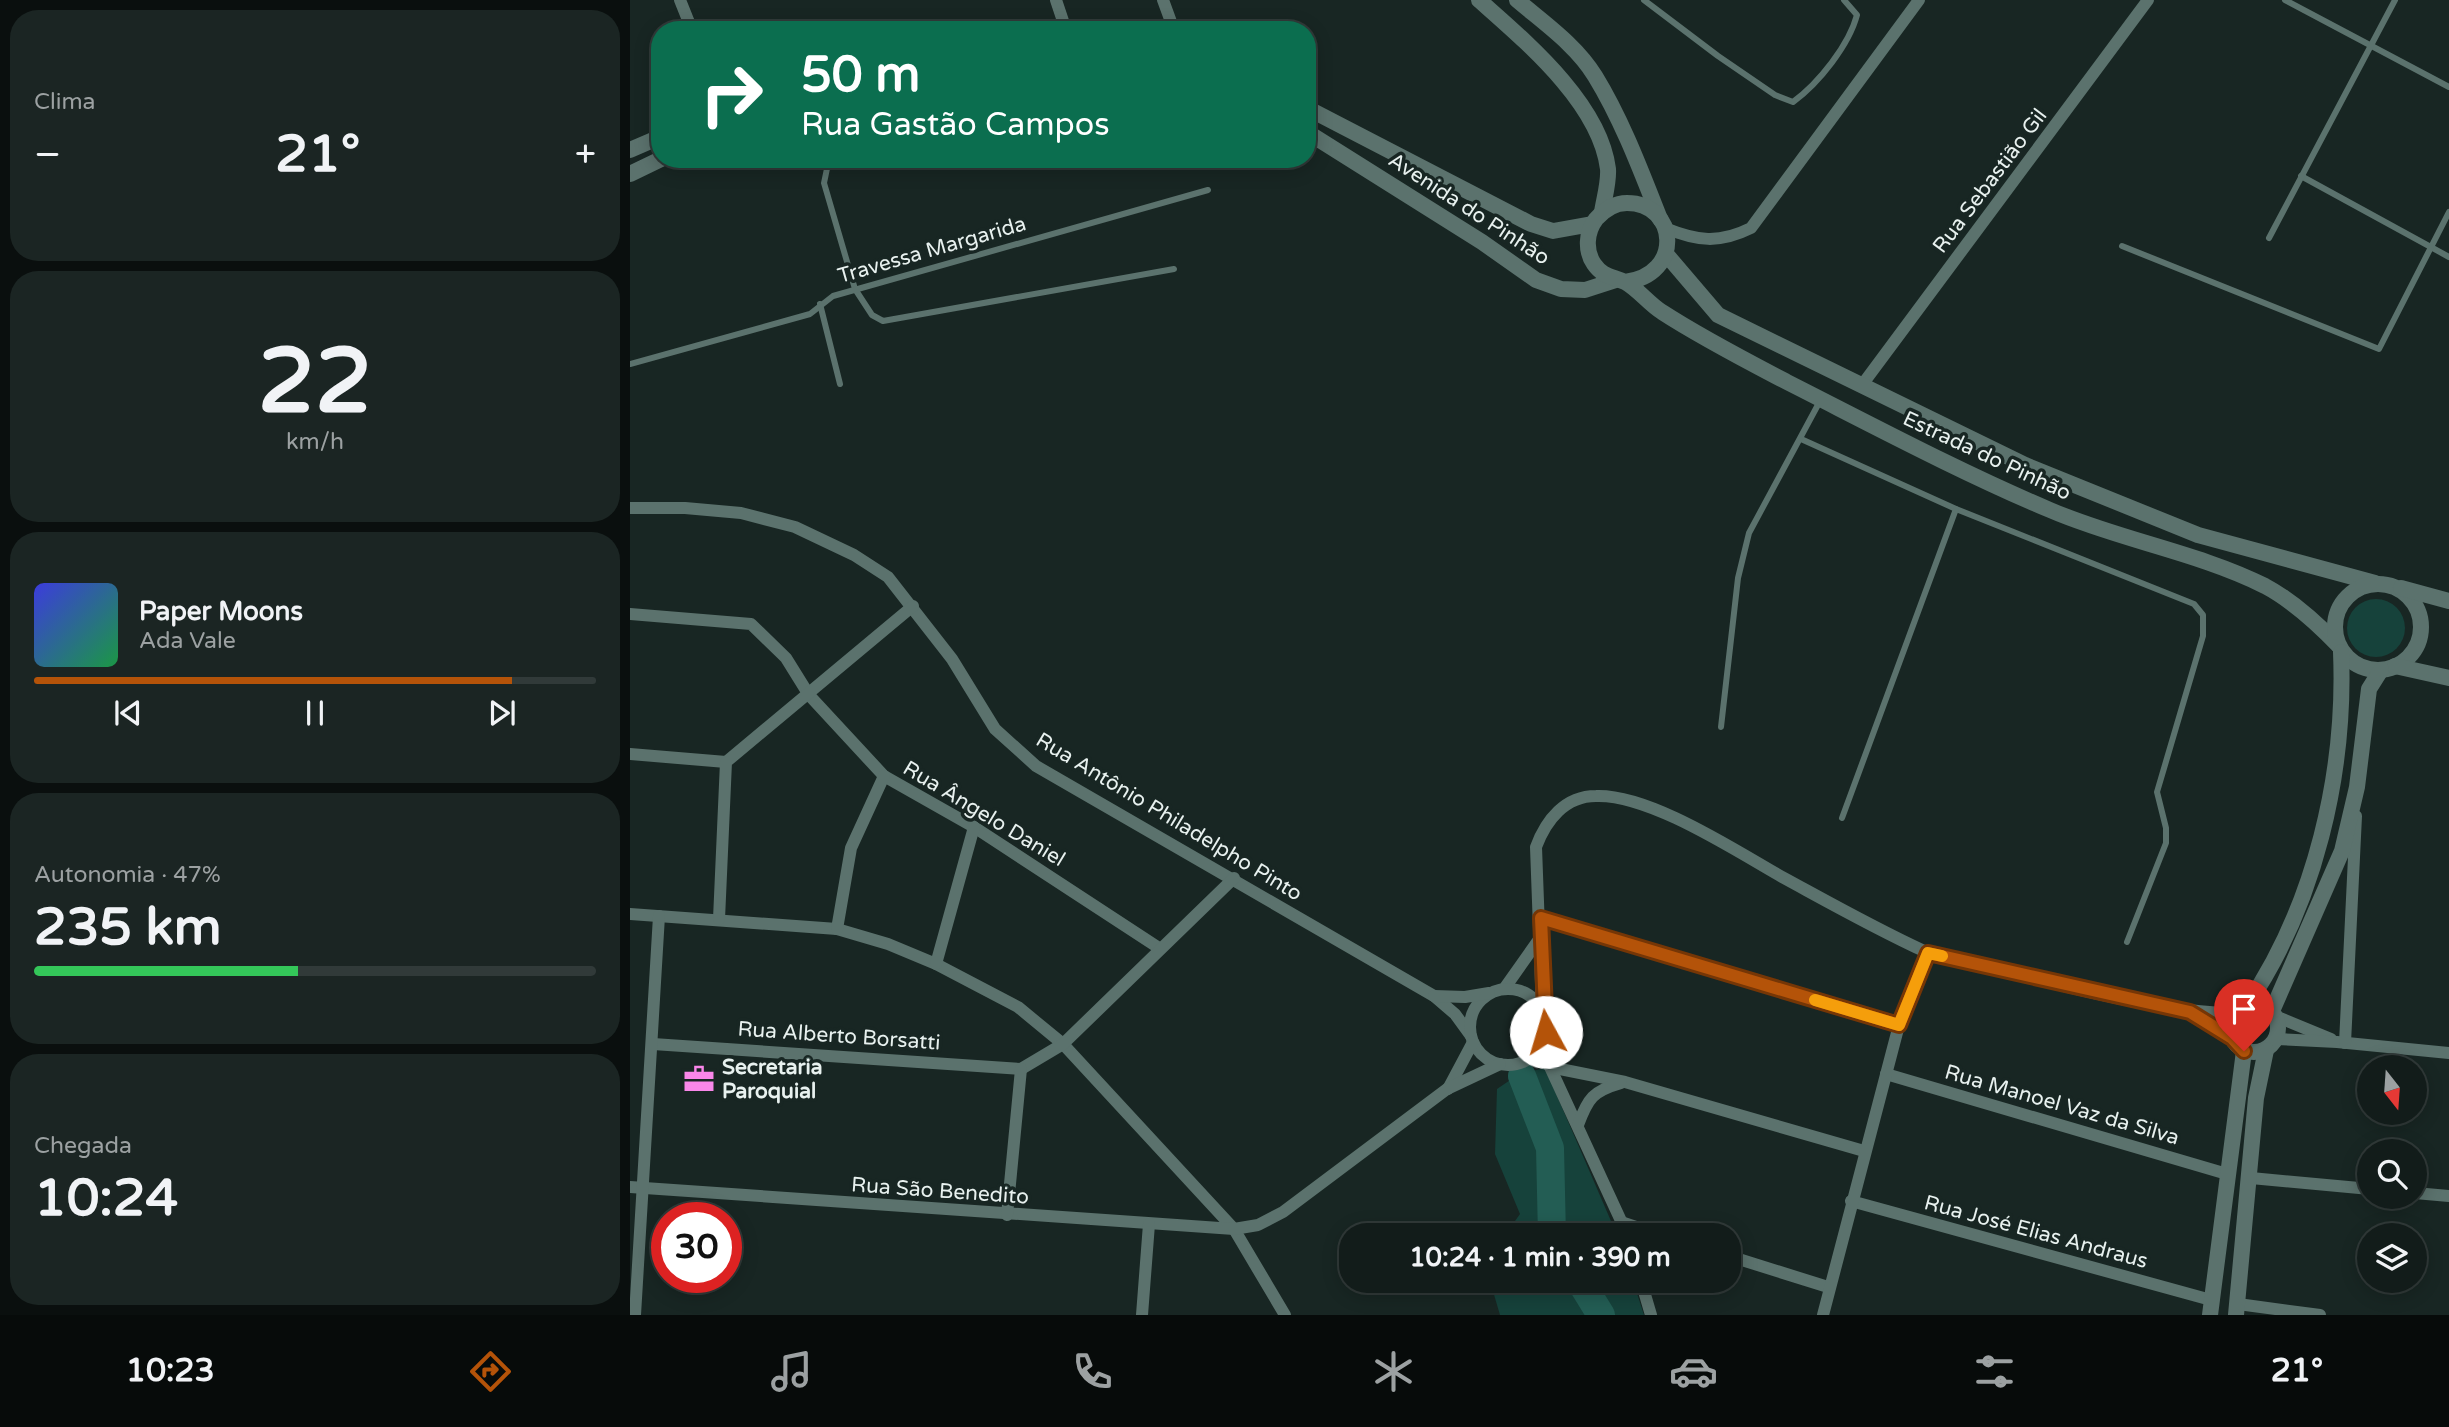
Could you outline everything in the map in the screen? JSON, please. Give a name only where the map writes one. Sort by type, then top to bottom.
[{"type":"street","points":[[680,0],[688,21]]},
{"type":"street","points":[[1056,0],[1063,21]]},
{"type":"street","points":[[1163,0],[1171,21]]},
{"type":"street","points":[[1479,0],[1545,59],[1570,91],[1595,131],[1608,170],[1597,218],[1588,236],[1592,262],[1601,272],[1621,281],[1650,275],[1666,254],[1663,224],[1639,164],[1594,74],[1564,40],[1517,0]]},
{"type":"street","points":[[1316,113],[1531,224],[1553,231],[1597,218],[1626,203],[1640,205],[1652,211],[1663,224],[1691,239],[1715,241],[1731,238],[1751,228],[1919,0]]},
{"type":"street","name":"Rua Sebastião Gil","points":[[1862,385],[2148,0]]},
{"type":"street","name":"Avenida do Pinhão","points":[[1316,138],[1482,242],[1536,281],[1561,289],[1585,290],[1621,281]]},
{"type":"street","points":[[630,150],[651,140]]},
{"type":"street","points":[[630,174],[651,164]]},
{"type":"street","name":"Estrada do Pinhão","points":[[1666,254],[1718,315],[2025,465],[2198,535],[2449,601]]},
{"type":"street","name":"Estrada do Pinhão","points":[[1621,281],[1659,311],[1700,335],[1821,399],[2051,511],[2266,587],[2311,617],[2340,649]]},
{"type":"street","name":"Rua Antônio Philadelpho Pinto","points":[[630,508],[685,508],[741,513],[795,527],[853,555],[888,577],[952,659],[995,729],[1036,766],[1434,996],[1455,1014],[1472,1039]]},
{"type":"street","points":[[2232,1038],[2230,1025],[2269,973],[2310,877],[2341,727],[2340,649],[2335,625],[2341,605],[2350,594],[2383,584],[2412,599],[2421,624],[2415,649],[2388,668],[2369,689],[2357,787],[2341,1042]]},
{"type":"street","points":[[630,754],[726,762],[913,606]]},
{"type":"street","name":"Rua Ângelo Daniel","points":[[630,614],[751,624],[786,658],[809,695],[884,776],[974,827],[1159,948]]},
{"type":"street","points":[[2340,649],[2363,667],[2388,668],[2449,678]]},
{"type":"street","points":[[719,919],[726,762]]},
{"type":"street","points":[[838,929],[851,848],[884,776]]},
{"type":"street","points":[[2320,1315],[2237,1309],[2251,1178],[2256,1098],[2279,1027],[2274,1013],[2342,851],[2357,787]]},
{"type":"street","points":[[1447,1089],[1500,1064],[1525,1060],[1542,1042],[1546,1032],[1542,1011],[1541,918],[1536,847],[1542,829],[1554,813],[1577,800],[1595,795],[1648,807],[1708,835],[1855,917],[1928,953],[2190,1012],[2241,1009],[2257,1004],[2341,1042]]},
{"type":"street","points":[[936,964],[974,827]]},
{"type":"street","points":[[1007,1215],[1021,1069],[1063,1045],[1159,948],[1234,878]]},
{"type":"street","points":[[630,914],[838,929],[888,944],[936,964],[1018,1007],[1063,1045],[1234,1229],[1285,1315]]},
{"type":"street","points":[[635,1315],[659,916]]},
{"type":"street","points":[[1541,918],[1899,1025]]},
{"type":"street","points":[[1447,1089],[1472,1039],[1472,1015],[1476,1006],[1498,990],[1540,938]]},
{"type":"street","points":[[1823,1315],[1828,1287],[1899,1025],[1928,953]]},
{"type":"street","points":[[1434,996],[1465,997],[1498,990],[1527,993],[1542,1011]]},
{"type":"street","points":[[2190,1012],[2232,1038],[2244,1051],[2255,1053],[2271,1045],[2341,1042],[2449,1053]]},
{"type":"street","points":[[1472,1039],[1482,1054],[1500,1064]]},
{"type":"street","points":[[1542,1042],[1550,1067],[1623,1223]]},
{"type":"street","name":"Rua Alberto Borsatti","points":[[653,1044],[1021,1069]]},
{"type":"street","points":[[2210,1308],[2244,1051]]},
{"type":"street","points":[[1550,1067],[1625,1082],[1864,1151]]},
{"type":"street","name":"Rua Manoel Vaz da Silva","points":[[1886,1074],[2227,1174]]},
{"type":"street","points":[[1578,1125],[1586,1104],[1600,1090],[1625,1082]]},
{"type":"street","name":"Rua São Benedito","points":[[630,1187],[1234,1229],[1258,1225],[1283,1212],[1447,1089]]},
{"type":"street","points":[[2251,1178],[2357,1188]]},
{"type":"street","points":[[2427,1194],[2449,1196]]},
{"type":"street","name":"Rua José Elias Andraus","points":[[1851,1201],[2210,1308]]},
{"type":"street","points":[[1142,1315],[1149,1224]]},
{"type":"street","points":[[1741,1260],[1828,1287]]},
{"type":"street","points":[[1645,1293],[1651,1315]]},
{"type":"lane","points":[[1644,0],[1728,63],[1775,95],[1793,102],[1805,93],[1853,32],[1857,15],[1843,0]]},
{"type":"lane","points":[[2285,0],[2449,87]]},
{"type":"lane","points":[[2269,238],[2395,0]]},
{"type":"lane","points":[[827,168],[824,183],[855,289],[872,315],[883,321],[1174,268]]},
{"type":"lane","points":[[2301,176],[2449,257]]},
{"type":"lane","name":"Travessa Margarida","points":[[630,364],[810,314],[833,296],[855,289],[1208,190]]},
{"type":"lane","points":[[2122,246],[2379,349],[2449,212]]},
{"type":"lane","points":[[820,304],[840,384]]},
{"type":"lane","points":[[1721,727],[1738,578],[1749,533],[1821,399]]},
{"type":"lane","points":[[1801,439],[1956,509],[2193,604],[2203,615],[2203,636],[2157,792],[2166,828],[2166,843],[2127,942]]},
{"type":"lane","points":[[1842,818],[1956,509]]},
{"type":"green space","points":[[2376,599],[2387,601],[2400,612],[2405,628],[2403,639],[2392,652],[2376,657],[2365,655],[2352,644],[2347,628],[2349,617],[2360,604]]},
{"type":"green space","points":[[1545,1068],[1612,1223],[1514,1223],[1520,1214],[1495,1154],[1497,1089],[1519,1074]]},
{"type":"green space","points":[[1494,1293],[1637,1293],[1644,1315],[1500,1315]]},
{"type":"waterway","points":[[1522,1076],[1550,1148],[1552,1223]]},
{"type":"waterway","points":[[1587,1293],[1601,1315]]},
{"type":"slow traffic","points":[[1815,1000],[1899,1025],[1928,953],[1942,956]]},
{"type":"place","name":"Secretaria Paroquial","points":[[699,1079]]},
{"type":"route","points":[[1546,1032],[1542,1011],[1541,918],[1899,1025],[1928,953],[2190,1012],[2232,1038],[2244,1051]]}]
